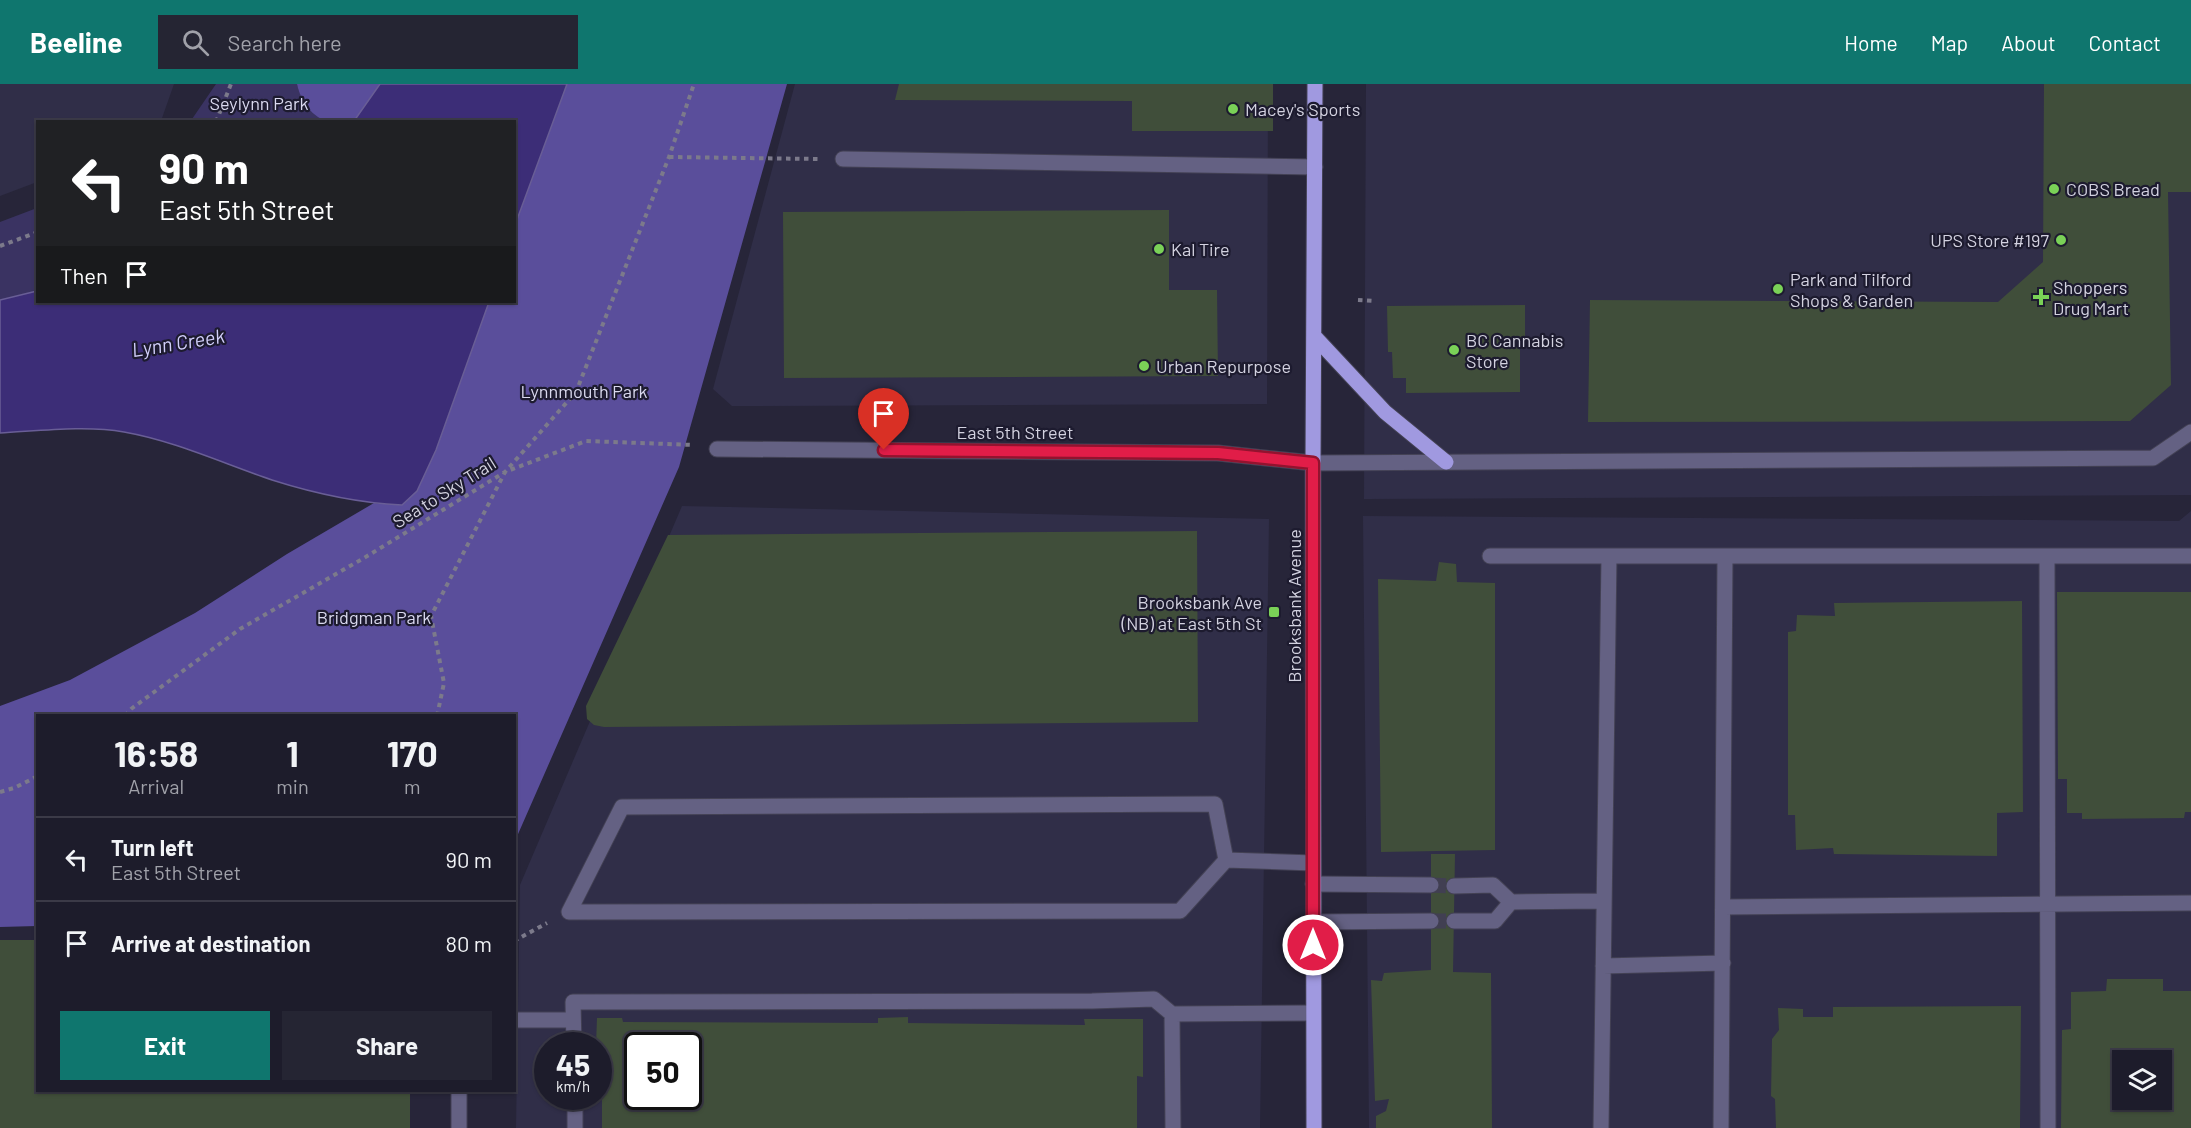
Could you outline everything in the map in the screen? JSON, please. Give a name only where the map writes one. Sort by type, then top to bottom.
[{"type":"main road","name":"Brooksbank Avenue","points":[[1314,1128],[1315,84]]},
{"type":"main road","points":[[1314,336],[1385,412],[1446,462]]},
{"type":"street","points":[[843,159],[1315,167]]},
{"type":"street","name":"East 5th Street","points":[[717,449],[1218,453],[1313,463],[2153,458],[2191,432]]},
{"type":"street","points":[[1490,556],[2191,556]]},
{"type":"street","points":[[1601,1128],[1609,556]]},
{"type":"street","points":[[1721,1128],[1725,556]]},
{"type":"street","points":[[2048,556],[2048,1128]]},
{"type":"street","points":[[1226,860],[1215,804],[622,807],[569,912],[1180,911],[1226,860],[1313,863]]},
{"type":"street","points":[[1313,884],[1431,885]]},
{"type":"street","points":[[1454,886],[1493,885],[1510,902],[1604,902]]},
{"type":"street","points":[[1454,921],[1495,921],[1510,902]]},
{"type":"street","points":[[1723,906],[2191,903]]},
{"type":"street","points":[[1313,922],[1431,921]]},
{"type":"street","points":[[1603,966],[1723,963]]},
{"type":"street","points":[[573,1032],[573,1002],[1154,999],[1172,1014],[1313,1013]]},
{"type":"street","points":[[1172,1014],[1173,1128]]},
{"type":"street","points":[[516,1020],[573,1020]]},
{"type":"street","points":[[459,1092],[459,1128]]},
{"type":"street","points":[[575,1110],[575,1128]]},
{"type":"path","points":[[217,120],[231,84]]},
{"type":"path","name":"Sea to Sky Trail","points":[[127,714],[240,628],[364,558],[505,472],[576,392],[669,157],[694,84]]},
{"type":"path","points":[[669,157],[843,159]]},
{"type":"path","points":[[0,246],[36,233]]},
{"type":"path","points":[[1358,300],[1374,301]]},
{"type":"path","points":[[437,714],[444,683],[431,616],[505,472],[586,441],[672,446]]},
{"type":"path","points":[[0,792],[36,777]]},
{"type":"path","points":[[516,940],[569,912]]},
{"type":"shaded area","points":[[0,84],[174,84],[161,120],[36,120],[36,182],[0,196]]},
{"type":"shaded area","points":[[795,84],[1268,84],[1267,404],[732,406],[713,389]]},
{"type":"shaded area","name":"Park and Tilford Shops & Garden","points":[[1366,84],[2191,84],[2191,495],[1364,499]]},
{"type":"shaded area","points":[[682,506],[1269,519],[1260,1128],[516,1128],[520,885]]},
{"type":"shaded area","points":[[2191,511],[2191,1128],[1369,1128],[1363,516],[2179,521]]},
{"type":"green space","name":"Seylynn Park","points":[[216,84],[297,84],[308,106],[326,120],[191,120]]},
{"type":"green space","points":[[297,84],[380,84],[355,120],[324,120],[313,113],[301,96]]},
{"type":"green space","name":"Lynnmouth Park","points":[[567,84],[787,84],[679,467],[516,839],[516,714],[36,714],[36,926],[0,927],[0,706],[70,680],[195,613],[287,554],[374,503],[402,505],[417,491],[436,450],[489,303],[516,303],[516,222]]},
{"type":"green space","points":[[36,208],[36,291],[0,300],[0,222]]},
{"type":"water","points":[[380,84],[567,84],[516,222],[516,120],[355,120]]},
{"type":"water","name":"Lynn Creek","points":[[36,291],[36,303],[489,303],[436,450],[417,491],[402,505],[352,500],[303,489],[180,447],[124,432],[78,429],[0,433],[0,300]]},
{"type":"building","points":[[899,84],[1273,84],[1273,131],[1132,131],[1132,101],[895,100]]},
{"type":"building","points":[[2044,84],[2191,84],[2191,192],[2168,192],[2171,385],[2130,421],[1588,422],[1590,300],[1998,302],[2043,262]]},
{"type":"building","points":[[1169,210],[1169,290],[1217,290],[1218,376],[784,378],[783,212]]},
{"type":"building","name":"BC Cannabis Store","points":[[1525,305],[1525,348],[1520,348],[1520,392],[1406,393],[1406,378],[1393,378],[1392,352],[1388,352],[1387,306]]},
{"type":"building","points":[[1197,531],[1198,722],[604,727],[594,725],[587,719],[586,706],[668,535]]},
{"type":"building","points":[[1439,562],[1456,564],[1457,582],[1495,583],[1495,850],[1381,852],[1378,579],[1436,581]]},
{"type":"building","points":[[2057,592],[2191,592],[2191,812],[2185,812],[2184,818],[2082,819],[2082,813],[2067,813],[2067,779],[2058,779]]},
{"type":"building","points":[[2022,601],[2023,812],[1997,813],[1997,856],[1834,854],[1833,848],[1796,850],[1795,815],[1788,815],[1788,632],[1796,631],[1797,615],[1835,616],[1834,603]]},
{"type":"building","points":[[1431,854],[1455,854],[1453,972],[1491,973],[1492,1128],[1376,1128],[1376,1116],[1386,1111],[1389,1099],[1375,1101],[1371,980],[1382,981],[1384,973],[1431,970]]},
{"type":"building","points":[[0,940],[36,940],[36,1092],[410,1092],[410,1128],[0,1128]]},
{"type":"building","points":[[2107,979],[2163,979],[2163,991],[2191,991],[2191,1128],[2061,1128],[2062,1030],[2071,1029],[2071,992],[2106,991]]},
{"type":"building","points":[[2021,1006],[2020,1128],[1776,1128],[1775,1099],[1771,1096],[1772,1039],[1779,1030],[1778,1008],[1803,1009],[1803,1017],[1833,1017],[1833,1007]]},
{"type":"building","points":[[908,1017],[908,1023],[1085,1025],[1084,1019],[1143,1019],[1143,1077],[1137,1076],[1137,1128],[602,1128],[602,1110],[612,1110],[612,1032],[596,1032],[597,1018],[622,1018],[623,1022],[878,1023],[878,1018]]},
{"type":"tunnel","points":[[1431,885],[1454,886]]},
{"type":"tunnel","points":[[1431,921],[1454,921]]},
{"type":"place","name":"Macey's Sports","points":[[1233,109]]},
{"type":"place","name":"COBS Bread","points":[[2054,189]]},
{"type":"place","name":"UPS Store #197","points":[[2061,240]]},
{"type":"place","name":"Kal Tire","points":[[1159,249]]},
{"type":"place","name":"Park and Tilford Shops & Garden","points":[[1778,289]]},
{"type":"place","name":"Shoppers Drug Mart","points":[[2041,297]]},
{"type":"place","name":"BC Cannabis Store","points":[[1454,350]]},
{"type":"place","name":"Urban Repurpose","points":[[1144,366]]},
{"type":"place","name":"Brooksbank Ave (NB) at East 5th St","points":[[1274,612]]},
{"type":"route","points":[[884,450],[1218,453],[1313,463],[1313,945]]},
{"type":"park label","name":"Bridgman Park","points":[[374,617]]}]
